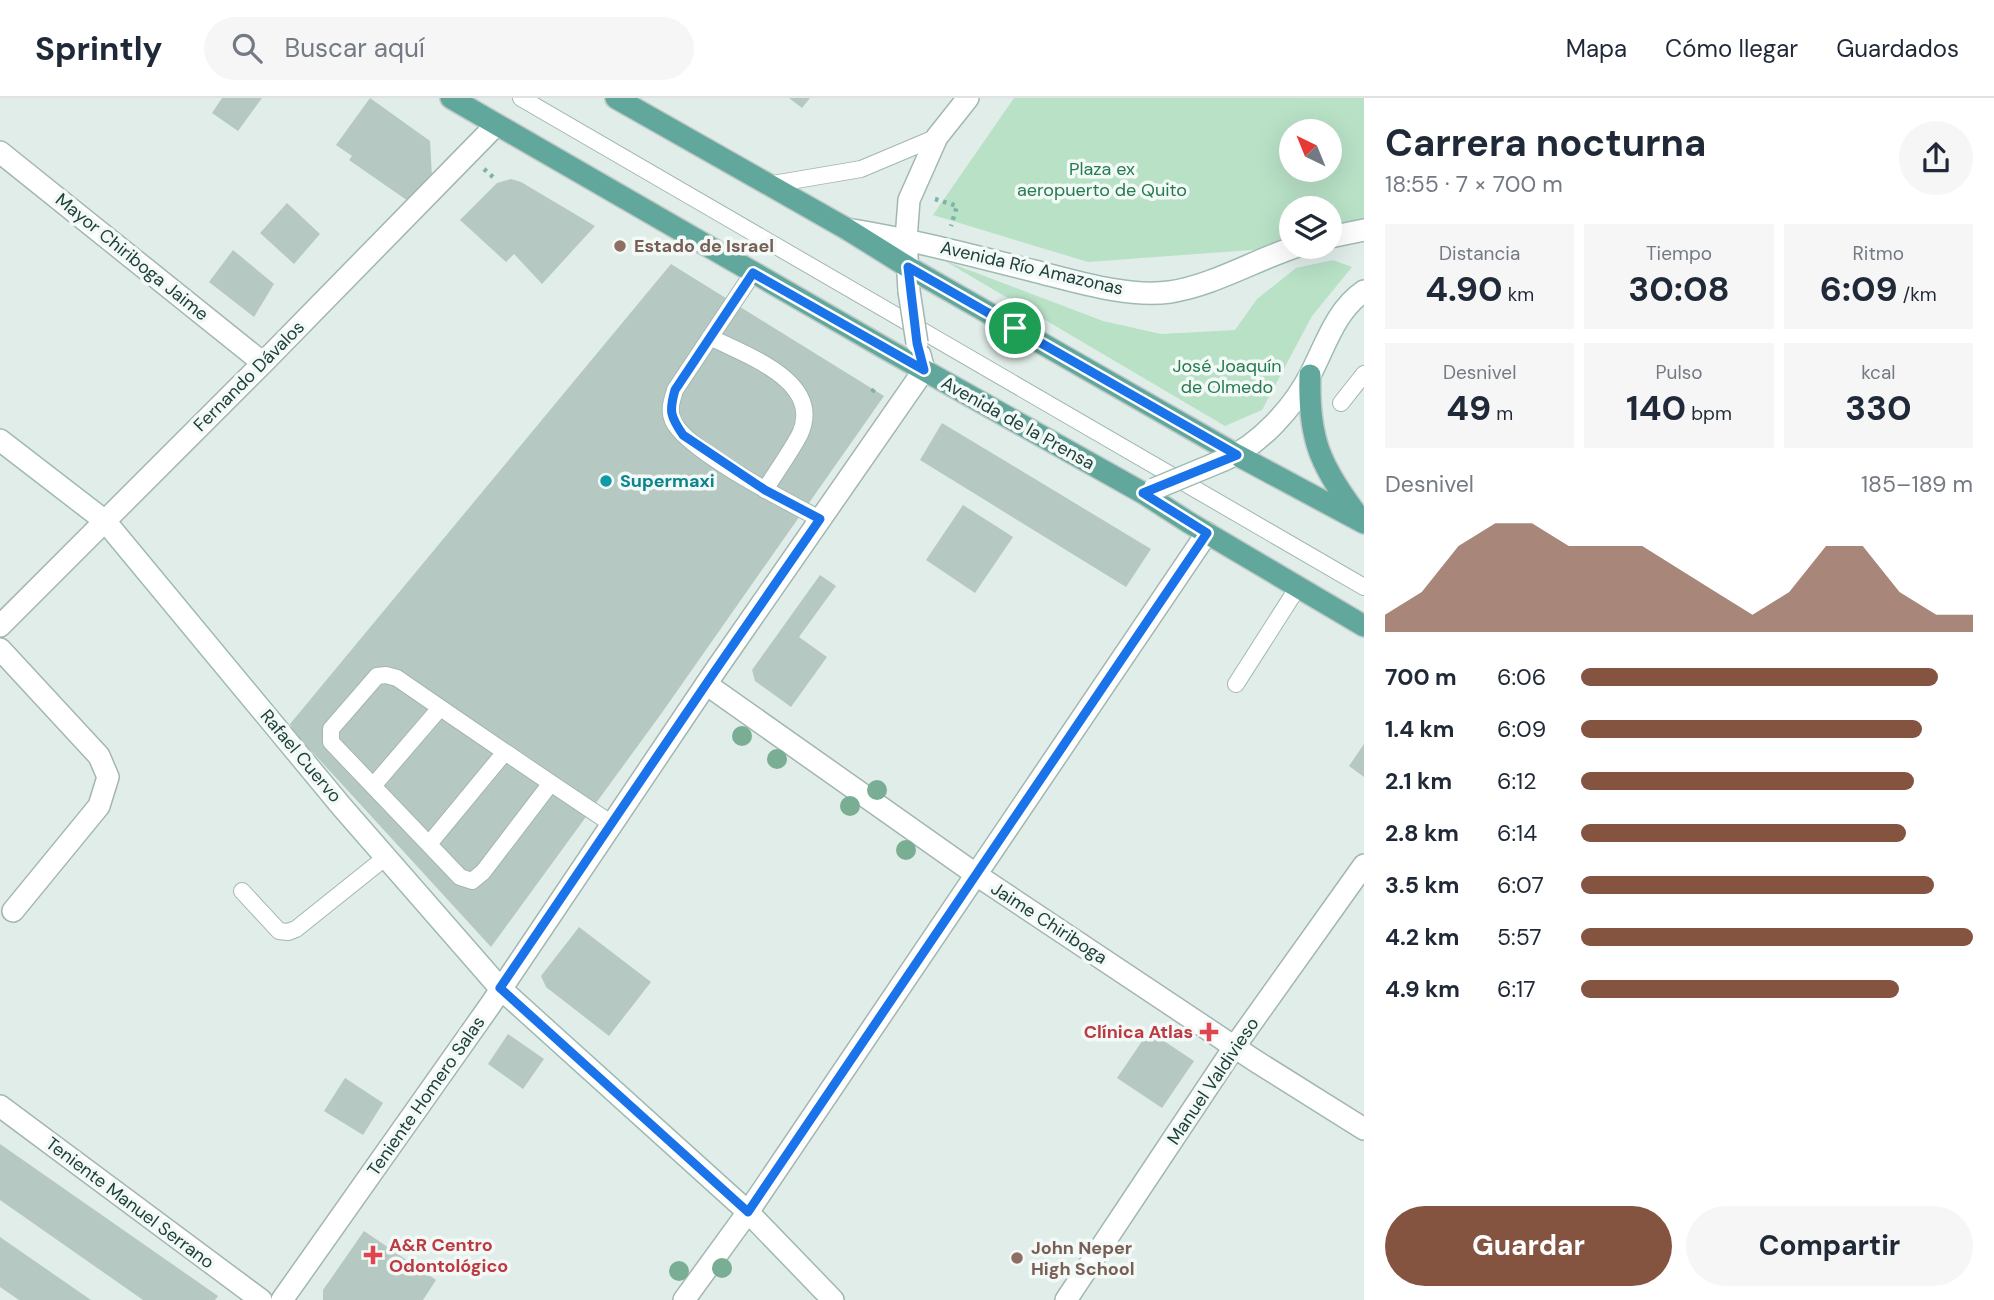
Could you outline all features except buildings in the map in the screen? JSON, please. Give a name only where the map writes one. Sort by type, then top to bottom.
[{"type":"main road","name":"Avenida de la Prensa","points":[[451,98],[924,370],[1149,491],[1207,533],[1364,626]]},
{"type":"main road","points":[[616,98],[847,229],[1231,458],[1364,523]]},
{"type":"main road","points":[[1310,375],[1309,408],[1319,453],[1342,495],[1364,523]]},
{"type":"street","points":[[924,370],[909,291],[906,239],[909,200],[937,137],[968,98]]},
{"type":"street","name":"Fernando Dávalos","points":[[0,626],[496,125]]},
{"type":"street","name":"Mayor Chiriboga Jaime","points":[[0,152],[263,363]]},
{"type":"street","name":"Avenida Río Amazonas","points":[[847,229],[906,239],[1077,282],[1144,293],[1191,288],[1279,253]]},
{"type":"street","points":[[1342,235],[1364,230]]},
{"type":"street","points":[[1149,491],[1231,458],[1257,440],[1278,418],[1310,375],[1334,326],[1345,309],[1364,291]]},
{"type":"street","name":"Teniente Homero Salas","points":[[282,1300],[500,988],[706,684],[924,370]]},
{"type":"street","name":"Rafael Cuervo","points":[[0,440],[105,521],[386,858],[500,988],[748,1212],[833,1300]]},
{"type":"street","points":[[684,1300],[748,1212],[1207,533]]},
{"type":"street","points":[[0,649],[99,756],[108,777],[99,806],[13,911]]},
{"type":"street","name":"Jaime Chiriboga","points":[[706,684],[975,873],[1364,1129]]},
{"type":"street","name":"Manuel Valdivieso","points":[[1066,1300],[1235,1045],[1362,873]]},
{"type":"street","name":"Teniente Manuel Serrano","points":[[0,1107],[261,1300]]},
{"type":"lane","points":[[521,98],[1364,587]]},
{"type":"lane","points":[[767,185],[860,169],[937,137]]},
{"type":"lane","points":[[753,273],[675,390],[670,409],[673,421],[683,435],[765,490],[820,519]]},
{"type":"lane","points":[[710,337],[766,365],[786,378],[799,393],[804,411],[801,432],[765,490]]},
{"type":"lane","points":[[1341,403],[1364,374]]},
{"type":"lane","points":[[1236,684],[1298,587]]},
{"type":"lane","points":[[551,783],[483,872],[472,881],[460,877],[331,741],[331,729],[377,676],[397,678],[612,824]]},
{"type":"lane","points":[[373,786],[440,708]]},
{"type":"lane","points":[[429,844],[505,752]]},
{"type":"lane","points":[[242,891],[279,932],[288,932],[313,917],[386,858]]},
{"type":"path","points":[[483,168],[493,177]]},
{"type":"path","points":[[924,195],[957,206],[950,230]]},
{"type":"green space","name":"Plaza ex aeropuerto de Quito","points":[[1014,98],[1364,98],[1364,241],[1342,243],[1342,196],[1279,196],[1279,248],[1088,262],[933,215]]},
{"type":"green space","name":"José Joaquín de Olmedo","points":[[1333,260],[1352,267],[1312,316],[1262,410],[1225,426],[945,261],[1103,321],[1161,334],[1235,330],[1257,299],[1296,268]]},
{"type":"place","name":"Estado de Israel","points":[[620,246]]},
{"type":"place","name":"Supermaxi","points":[[606,481]]},
{"type":"place","name":"Clínica Atlas","points":[[1209,1032]]},
{"type":"place","name":"A&R Centro Odontológico","points":[[373,1255]]},
{"type":"place","name":"John Neper High School","points":[[1017,1258]]},
{"type":"route","points":[[908,267],[1015,328],[1237,455],[1143,493],[1207,533],[748,1212],[500,988],[820,519],[765,490],[683,435],[673,421],[670,409],[675,390],[753,273],[924,370],[917,343],[908,267]]}]
